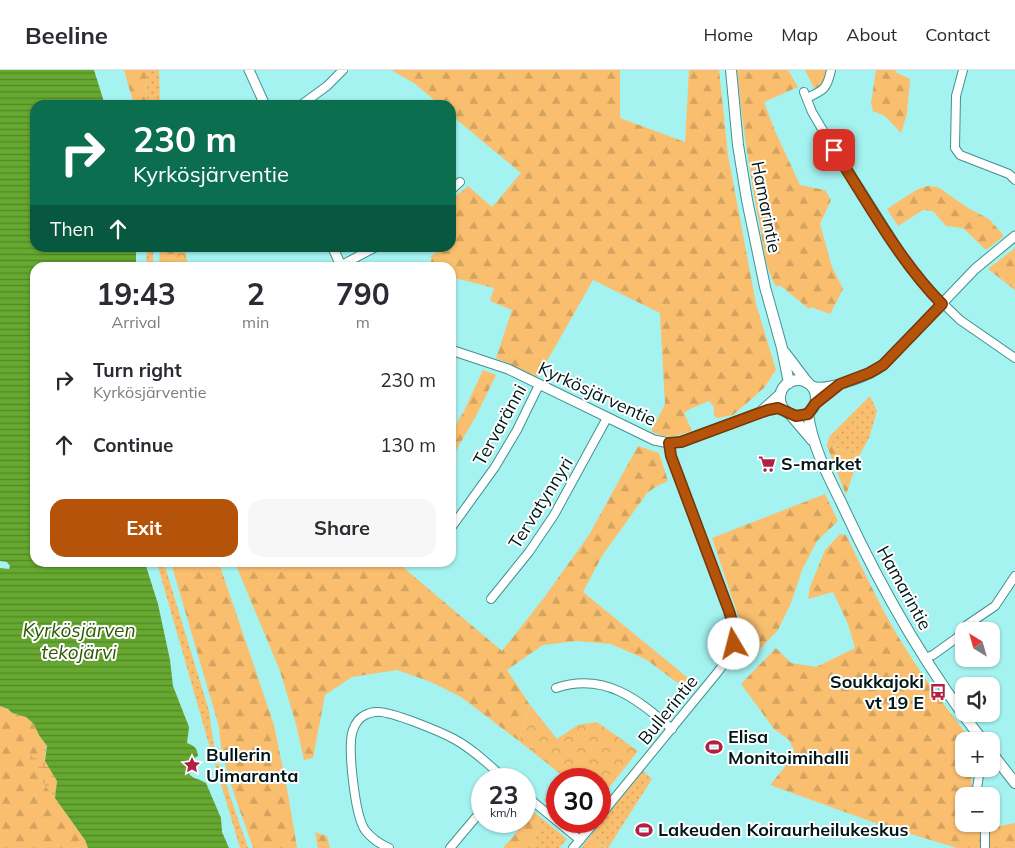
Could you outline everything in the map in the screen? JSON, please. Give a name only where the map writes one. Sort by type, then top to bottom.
[{"type":"main road","name":"Hamarintie","points":[[731,70],[738,145],[747,200],[765,287],[782,348],[789,383]]},
{"type":"main road","name":"Hamarintie","points":[[782,348],[809,384]]},
{"type":"main road","points":[[801,380],[809,384],[815,392],[815,404],[808,414],[796,416],[787,412],[781,405],[781,392],[789,383],[801,380]]},
{"type":"main road","name":"Hamarintie","points":[[787,412],[813,440]]},
{"type":"main road","name":"Hamarintie","points":[[808,414],[813,440],[864,552],[890,601],[925,658],[976,732]]},
{"type":"main road","points":[[1000,764],[1015,783]]},
{"type":"street","points":[[249,70],[263,100]]},
{"type":"street","points":[[308,100],[327,86],[343,70]]},
{"type":"street","points":[[831,70],[828,84],[824,90],[805,95],[824,134],[898,249],[928,289],[960,320],[1015,358]]},
{"type":"street","points":[[963,70],[956,96],[955,148],[960,155],[1009,174],[1015,180]]},
{"type":"street","points":[[456,186],[460,182]]},
{"type":"street","points":[[809,384],[818,388],[840,384],[877,370],[975,268],[1015,236]]},
{"type":"street","points":[[349,262],[367,252]]},
{"type":"street","name":"Kyrkösjärventie","points":[[456,351],[498,364],[654,440],[669,443],[681,442],[758,413],[778,408],[787,412]]},
{"type":"street","points":[[815,404],[840,384]]},
{"type":"street","name":"Tervaränni","points":[[456,521],[495,467],[517,430],[539,385]]},
{"type":"street","name":"Kyrkösjärventie","points":[[758,413],[781,392]]},
{"type":"street","name":"Tervatynnyri","points":[[492,598],[529,552],[554,515],[607,418]]},
{"type":"street","name":"Bullerintie","points":[[611,803],[724,664],[734,644],[734,628],[729,611],[671,456],[669,443]]},
{"type":"street","points":[[925,658],[933,655],[958,637],[967,625],[995,606],[1015,576]]},
{"type":"street","points":[[556,688],[570,683],[587,683],[601,684],[619,690],[635,699],[672,729]]},
{"type":"street","points":[[389,848],[374,840],[365,830],[359,816],[353,778],[351,740],[358,720],[365,715],[376,712],[388,713],[448,736],[466,747],[492,768]]},
{"type":"street","points":[[536,804],[580,840]]},
{"type":"street","points":[[450,848],[471,823]]},
{"type":"street","points":[[985,832],[985,848]]},
{"type":"street","points":[[573,848],[586,833]]},
{"type":"green space","points":[[124,70],[146,70],[147,100],[133,100]]},
{"type":"green space","points":[[146,70],[159,70],[160,100],[147,100]]},
{"type":"green space","points":[[391,70],[620,70],[620,118],[685,142],[689,70],[719,70],[728,155],[756,304],[776,370],[764,388],[733,415],[717,418],[714,416],[714,407],[709,401],[690,409],[684,413],[692,431],[672,436],[663,436],[651,432],[665,404],[660,313],[593,280],[538,377],[496,358],[512,310],[490,301],[494,288],[456,278],[456,262],[431,262],[431,256],[436,252],[456,252],[456,196],[468,186],[492,207],[521,173],[456,119],[456,100],[434,100],[414,83]]},
{"type":"green space","points":[[737,70],[788,70],[798,87],[764,102],[800,185],[825,190],[831,200],[820,224],[832,267],[843,289],[830,314],[811,307],[809,309],[781,286],[776,286],[769,272],[750,168]]},
{"type":"green space","points":[[805,70],[827,70],[822,85],[814,88]]},
{"type":"green space","points":[[876,70],[896,70],[895,72],[910,79],[907,114],[901,133],[885,116],[873,111],[871,103]]},
{"type":"green space","points":[[927,186],[938,187],[968,208],[989,219],[1004,236],[986,250],[963,228],[946,226],[933,211],[923,210],[898,226],[887,209],[916,190]]},
{"type":"green space","points":[[1015,248],[1015,290],[988,269]]},
{"type":"green space","points":[[147,252],[153,252],[153,262],[146,262]]},
{"type":"green space","points":[[160,252],[174,252],[175,262],[159,262]]},
{"type":"green space","points":[[174,252],[186,252],[187,262],[175,262]]},
{"type":"green space","points":[[483,370],[496,375],[476,416],[456,450],[456,425]]},
{"type":"green space","points":[[870,396],[877,411],[869,438],[859,456],[835,447],[829,437]]},
{"type":"green space","points":[[829,437],[835,447],[859,456],[846,495],[827,446]]},
{"type":"green space","points":[[638,446],[659,453],[668,481],[647,493],[602,556],[583,592],[693,682],[687,690],[647,660],[611,644],[577,641],[543,645],[507,670],[530,705],[519,741],[461,697],[431,682],[397,670],[352,677],[325,695],[313,758],[304,760],[296,724],[280,671],[237,567],[403,567],[502,651],[543,599],[589,535]]},
{"type":"green space","points":[[825,494],[838,521],[817,541],[802,570],[791,603],[778,630],[741,669],[732,664],[741,647],[741,624],[712,538]]},
{"type":"green space","points":[[840,534],[846,535],[900,640],[955,719],[955,722],[957,722],[965,732],[955,732],[955,777],[972,777],[972,787],[955,787],[955,832],[1000,832],[1000,826],[1015,823],[1015,848],[957,848],[878,824],[770,785],[792,758],[794,750],[789,740],[774,729],[741,684],[776,648],[791,663],[816,667],[855,648],[848,624],[833,592],[808,599],[810,587],[825,550]]},
{"type":"green space","points":[[158,567],[165,567],[209,711],[214,747],[210,748]]},
{"type":"green space","points":[[172,567],[220,567],[274,725],[297,848],[253,848],[227,773],[219,727]]},
{"type":"green space","points":[[530,705],[557,739],[578,725],[597,722],[638,751],[611,785],[611,768],[553,768],[519,741]]},
{"type":"green space","points":[[0,706],[14,714],[26,717],[35,726],[47,746],[42,753],[40,779],[85,840],[88,848],[0,848]]},
{"type":"green space","points":[[47,746],[45,756],[57,781],[55,798],[29,761],[32,754],[42,753]]},
{"type":"green space","points":[[215,764],[219,764],[248,848],[240,848]]},
{"type":"green space","points":[[643,771],[652,779],[608,848],[589,838],[593,833],[611,833],[611,811]]},
{"type":"green space","points":[[536,814],[540,817],[533,848],[503,848],[516,833],[536,833]]},
{"type":"green space","points":[[540,817],[546,822],[546,833],[560,833],[567,839],[559,848],[533,848]]},
{"type":"green space","points":[[315,832],[327,836],[330,848],[318,848]]},
{"type":"green space","points":[[589,838],[605,847],[608,848],[581,848]]},
{"type":"water","name":"Kyrkösjärven tekojärvi","points":[[0,70],[94,70],[103,100],[30,100],[30,252],[136,252],[136,262],[30,262],[30,567],[146,567],[158,604],[170,660],[173,686],[189,727],[187,743],[195,747],[198,753],[198,756],[188,762],[189,772],[192,777],[206,783],[221,818],[222,832],[229,848],[88,848],[85,840],[55,798],[57,781],[45,761],[47,746],[34,724],[26,717],[12,713],[0,706],[0,568],[9,569],[10,566],[7,562],[0,561]]},
{"type":"place","name":"S-market","points":[[767,464]]},
{"type":"place","name":"Soukkajoki vt 19 E","points":[[938,692]]},
{"type":"place","name":"Elisa Monitoimihalli","points":[[714,747]]},
{"type":"place","name":"Bullerin Uimaranta","points":[[192,765]]},
{"type":"place","name":"Lakeuden Koiraurheilukeskus","points":[[644,830]]},
{"type":"route","points":[[734,644],[734,628],[729,611],[671,456],[669,443],[681,442],[758,413],[778,408],[796,416],[808,414],[815,404],[840,384],[877,370],[942,304],[909,266],[834,150]]}]
